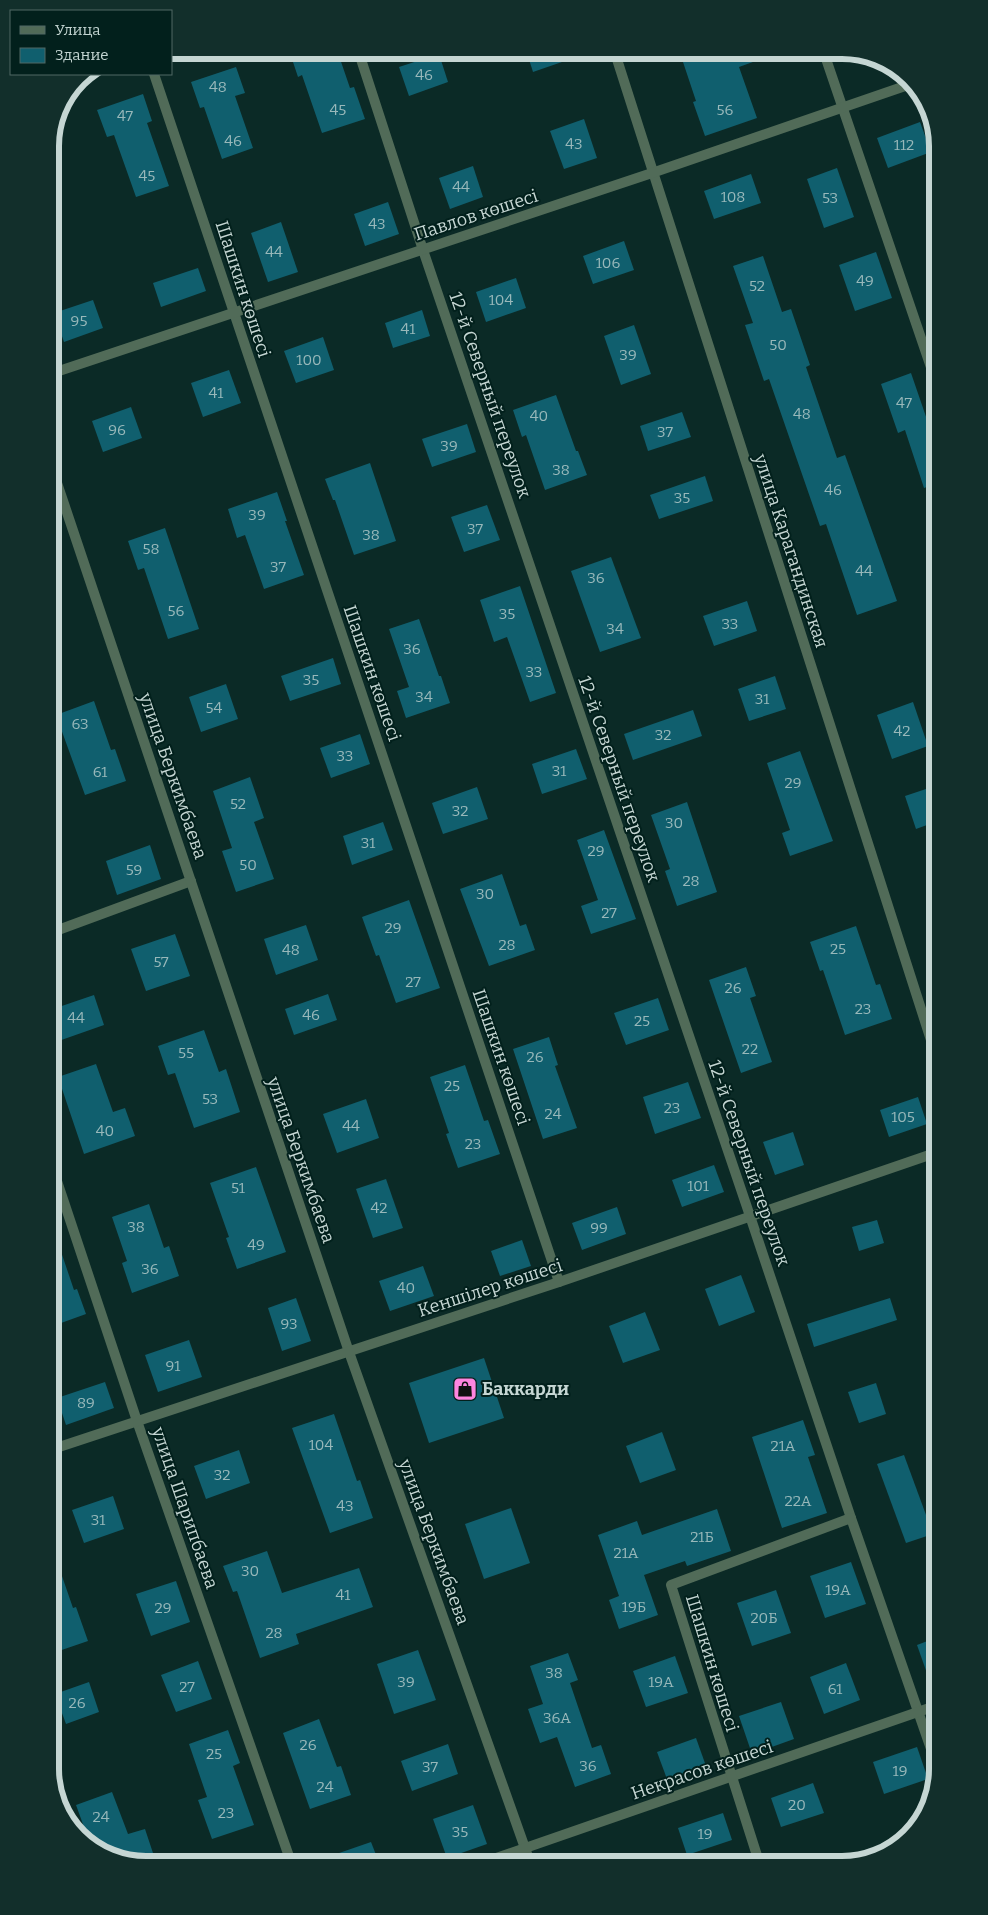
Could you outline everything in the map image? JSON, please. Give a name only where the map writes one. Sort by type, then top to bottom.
[{"type":"street","name":"12-й Северный переулок","points":[[361,59],[423,250],[851,1518],[929,1743]]},
{"type":"street","name":"улица Карагандинская","points":[[617,59],[652,174],[929,1034]]},
{"type":"street","points":[[826,59],[929,362]]},
{"type":"street","name":"Шашкин көшесі","points":[[154,75],[560,1282]]},
{"type":"street","name":"Павлов көшесі","points":[[59,371],[652,174],[905,86]]},
{"type":"street","name":"улица Беркимбаева","points":[[59,489],[349,1352],[528,1856]]},
{"type":"street","points":[[59,930],[191,882]]},
{"type":"street","name":"Кеншілер көшесі","points":[[59,1447],[560,1282],[929,1155]]},
{"type":"street","name":"улица Шарипбаева","points":[[59,1187],[137,1421],[289,1856]]},
{"type":"street","name":"Шашкин көшесі","points":[[757,1856],[671,1585],[851,1518]]},
{"type":"street","name":"Некрасов көшесі","points":[[502,1856],[929,1708]]},
{"type":"building","points":[[292,59],[340,59],[350,88],[354,87],[365,119],[322,133],[302,75],[298,77]]},
{"type":"building","points":[[424,59],[441,59],[448,82],[409,96],[399,67]]},
{"type":"building","points":[[529,59],[571,59],[533,72]]},
{"type":"building","points":[[682,59],[761,59],[739,67],[757,118],[705,136],[693,102],[696,101]]},
{"type":"building","points":[[236,67],[245,93],[235,96],[253,148],[222,159],[204,107],[200,108],[191,82]]},
{"type":"building","points":[[143,94],[152,121],[147,123],[169,186],[136,197],[114,135],[107,137],[97,110]]},
{"type":"building","points":[[584,119],[597,158],[564,169],[550,131]]},
{"type":"building","points":[[920,122],[929,147],[929,153],[888,168],[877,138]]},
{"type":"building","points":[[473,166],[483,197],[450,209],[439,178]]},
{"type":"building","points":[[837,168],[854,217],[824,228],[807,179]]},
{"type":"building","points":[[751,174],[761,203],[714,219],[704,191]]},
{"type":"building","points":[[388,202],[399,234],[365,246],[354,214]]},
{"type":"building","points":[[281,222],[298,272],[268,282],[251,233]]},
{"type":"building","points":[[624,241],[634,270],[593,284],[583,256]]},
{"type":"building","points":[[876,252],[892,298],[855,311],[839,265]]},
{"type":"building","points":[[763,256],[782,312],[791,309],[810,365],[806,367],[837,458],[845,455],[897,601],[857,615],[826,524],[820,526],[769,379],[764,381],[745,325],[753,323],[733,266]]},
{"type":"building","points":[[198,268],[206,291],[161,307],[153,283]]},
{"type":"building","points":[[516,278],[526,308],[486,322],[476,292]]},
{"type":"building","points":[[93,300],[103,328],[64,342],[59,328],[59,311]]},
{"type":"building","points":[[422,310],[430,336],[393,348],[385,323]]},
{"type":"building","points":[[634,325],[651,374],[621,385],[604,336]]},
{"type":"building","points":[[323,337],[334,370],[296,383],[284,351]]},
{"type":"building","points":[[229,370],[241,403],[203,417],[191,383]]},
{"type":"building","points":[[911,373],[929,425],[929,486],[924,488],[905,430],[898,433],[881,384]]},
{"type":"building","points":[[556,395],[576,451],[578,451],[587,475],[545,490],[526,435],[522,437],[513,410]]},
{"type":"building","points":[[131,407],[142,438],[103,452],[92,421]]},
{"type":"building","points":[[682,412],[691,437],[648,451],[640,426]]},
{"type":"building","points":[[467,424],[476,452],[432,467],[422,439]]},
{"type":"building","points":[[370,463],[396,541],[354,555],[335,500],[333,500],[325,479]]},
{"type":"building","points":[[705,476],[713,501],[659,519],[650,495]]},
{"type":"building","points":[[277,492],[304,575],[264,589],[245,535],[237,538],[228,509]]},
{"type":"building","points":[[487,505],[500,540],[464,552],[451,517]]},
{"type":"building","points":[[165,528],[199,629],[168,639],[144,568],[138,570],[128,541]]},
{"type":"building","points":[[611,557],[641,638],[600,652],[571,571]]},
{"type":"building","points":[[520,586],[556,693],[530,702],[507,637],[494,642],[480,600]]},
{"type":"building","points":[[747,601],[757,631],[714,646],[703,616]]},
{"type":"building","points":[[419,619],[450,703],[406,718],[397,691],[409,687],[389,629]]},
{"type":"building","points":[[333,658],[341,684],[290,701],[281,676]]},
{"type":"building","points":[[775,676],[786,709],[749,721],[738,689]]},
{"type":"building","points":[[226,684],[238,719],[201,732],[189,697]]},
{"type":"building","points":[[94,701],[111,750],[115,749],[126,781],[85,795],[59,723],[59,714]]},
{"type":"building","points":[[913,702],[928,746],[892,759],[877,715]]},
{"type":"building","points":[[693,710],[702,736],[633,760],[624,734]]},
{"type":"building","points":[[360,734],[370,764],[331,778],[320,748]]},
{"type":"building","points":[[576,749],[587,779],[542,794],[532,764]]},
{"type":"building","points":[[800,751],[833,841],[790,856],[782,833],[790,830],[767,763]]},
{"type":"building","points":[[250,777],[264,818],[254,822],[274,879],[236,892],[222,851],[232,848],[213,791]]},
{"type":"building","points":[[477,787],[488,819],[443,834],[432,803]]},
{"type":"building","points":[[929,788],[929,824],[916,829],[905,796]]},
{"type":"building","points":[[687,802],[717,892],[677,906],[665,871],[670,869],[651,815]]},
{"type":"building","points":[[383,822],[393,850],[352,865],[343,836]]},
{"type":"building","points":[[604,830],[636,919],[591,934],[581,906],[598,900],[577,840]]},
{"type":"building","points":[[150,845],[161,879],[117,895],[106,861]]},
{"type":"building","points":[[502,874],[520,926],[526,924],[535,950],[489,966],[460,889]]},
{"type":"building","points":[[409,900],[440,988],[396,1003],[379,955],[376,956],[362,917]]},
{"type":"building","points":[[306,925],[318,960],[276,975],[264,939]]},
{"type":"building","points":[[856,926],[876,985],[880,984],[892,1019],[845,1035],[823,970],[820,971],[810,942]]},
{"type":"building","points":[[175,934],[190,976],[146,991],[131,949]]},
{"type":"building","points":[[746,967],[756,996],[750,998],[772,1062],[741,1073],[709,980]]},
{"type":"building","points":[[328,994],[337,1020],[294,1035],[285,1009]]},
{"type":"building","points":[[94,995],[104,1025],[59,1041],[59,1007]]},
{"type":"building","points":[[658,998],[669,1030],[626,1045],[614,1013]]},
{"type":"building","points":[[204,1030],[219,1072],[226,1069],[240,1112],[194,1128],[175,1073],[168,1075],[158,1046]]},
{"type":"building","points":[[549,1037],[558,1065],[555,1066],[577,1128],[543,1139],[513,1049]]},
{"type":"building","points":[[96,1064],[113,1112],[125,1108],[135,1136],[84,1154],[59,1077]]},
{"type":"building","points":[[465,1065],[484,1121],[488,1120],[500,1154],[458,1168],[446,1134],[449,1133],[430,1077]]},
{"type":"building","points":[[688,1082],[701,1118],[655,1134],[643,1097]]},
{"type":"building","points":[[918,1097],[927,1124],[889,1137],[880,1110]]},
{"type":"building","points":[[366,1099],[379,1138],[337,1153],[323,1114]]},
{"type":"building","points":[[793,1132],[804,1165],[775,1175],[763,1142]]},
{"type":"building","points":[[714,1165],[724,1192],[682,1207],[672,1180]]},
{"type":"building","points":[[256,1167],[286,1252],[237,1269],[226,1238],[229,1237],[210,1183]]},
{"type":"building","points":[[386,1179],[403,1228],[373,1238],[356,1189]]},
{"type":"building","points":[[149,1204],[164,1248],[169,1246],[179,1276],[132,1293],[122,1263],[127,1261],[112,1217]]},
{"type":"building","points":[[617,1207],[626,1234],[582,1250],[572,1223]]},
{"type":"building","points":[[877,1220],[884,1243],[859,1251],[852,1227]]},
{"type":"building","points":[[522,1240],[531,1266],[500,1276],[491,1251]]},
{"type":"building","points":[[59,1246],[74,1290],[77,1289],[86,1314],[59,1324]]},
{"type":"building","points":[[423,1266],[434,1296],[390,1311],[379,1281]]},
{"type":"building","points":[[741,1275],[755,1312],[719,1326],[705,1289]]},
{"type":"building","points":[[296,1298],[311,1341],[282,1351],[268,1308]]},
{"type":"building","points":[[890,1298],[897,1320],[814,1347],[807,1324]]},
{"type":"building","points":[[645,1312],[660,1350],[623,1363],[609,1326]]},
{"type":"building","points":[[189,1340],[202,1377],[158,1392],[145,1355]]},
{"type":"building","points":[[484,1358],[504,1418],[429,1443],[409,1383]]},
{"type":"building","points":[[105,1382],[114,1408],[66,1425],[59,1404],[59,1397]]},
{"type":"building","points":[[876,1383],[886,1414],[859,1423],[848,1392]]},
{"type":"building","points":[[334,1414],[357,1481],[360,1480],[373,1518],[330,1533],[292,1428]]},
{"type":"building","points":[[803,1420],[815,1455],[808,1457],[827,1513],[782,1528],[752,1437]]},
{"type":"building","points":[[662,1432],[676,1470],[640,1483],[626,1446]]},
{"type":"building","points":[[239,1450],[250,1483],[206,1499],[194,1466]]},
{"type":"building","points":[[904,1455],[929,1523],[929,1535],[906,1543],[877,1464]]},
{"type":"building","points":[[113,1496],[124,1529],[84,1543],[72,1510]]},
{"type":"building","points":[[511,1508],[530,1563],[484,1579],[465,1524]]},
{"type":"building","points":[[717,1509],[731,1551],[687,1566],[685,1561],[644,1575],[658,1615],[619,1629],[609,1600],[619,1596],[598,1535],[637,1521],[642,1535]]},
{"type":"building","points":[[267,1551],[282,1593],[359,1568],[373,1607],[296,1634],[299,1644],[260,1658],[237,1591],[233,1592],[223,1566]]},
{"type":"building","points":[[851,1562],[866,1604],[825,1618],[810,1576]]},
{"type":"building","points":[[59,1567],[73,1608],[76,1607],[88,1641],[59,1651]]},
{"type":"building","points":[[176,1581],[190,1622],[151,1636],[136,1594]]},
{"type":"building","points":[[776,1590],[791,1633],[752,1646],[737,1603]]},
{"type":"building","points":[[929,1640],[929,1679],[917,1645]]},
{"type":"building","points":[[418,1650],[436,1700],[394,1714],[377,1664]]},
{"type":"building","points":[[568,1653],[578,1680],[570,1683],[592,1748],[601,1745],[611,1774],[575,1787],[557,1737],[540,1743],[528,1709],[543,1704],[530,1666]]},
{"type":"building","points":[[675,1656],[688,1693],[646,1707],[633,1671]]},
{"type":"building","points":[[198,1661],[212,1699],[176,1712],[161,1675]]},
{"type":"building","points":[[846,1663],[860,1700],[824,1714],[810,1677]]},
{"type":"building","points":[[89,1682],[99,1712],[66,1724],[59,1705],[59,1693]]},
{"type":"building","points":[[781,1702],[794,1739],[752,1754],[739,1716]]},
{"type":"building","points":[[319,1719],[337,1767],[341,1766],[351,1795],[310,1809],[283,1733]]},
{"type":"building","points":[[228,1730],[240,1763],[233,1766],[254,1825],[212,1839],[198,1800],[207,1797],[189,1744]]},
{"type":"building","points":[[696,1738],[706,1766],[667,1779],[657,1752]]},
{"type":"building","points":[[448,1744],[458,1774],[412,1791],[401,1761]]},
{"type":"building","points":[[917,1747],[928,1779],[884,1794],[873,1762]]},
{"type":"building","points":[[813,1783],[824,1813],[781,1827],[771,1798]]},
{"type":"building","points":[[112,1792],[128,1834],[145,1829],[154,1856],[129,1855],[97,1842],[86,1833],[76,1805]]},
{"type":"building","points":[[473,1805],[487,1844],[453,1856],[446,1856],[433,1819]]},
{"type":"building","points":[[723,1813],[732,1840],[687,1855],[678,1828]]},
{"type":"building","points":[[371,1842],[376,1856],[330,1856]]},
{"type":"place","name":"Баккарди","points":[[465,1389]]}]
